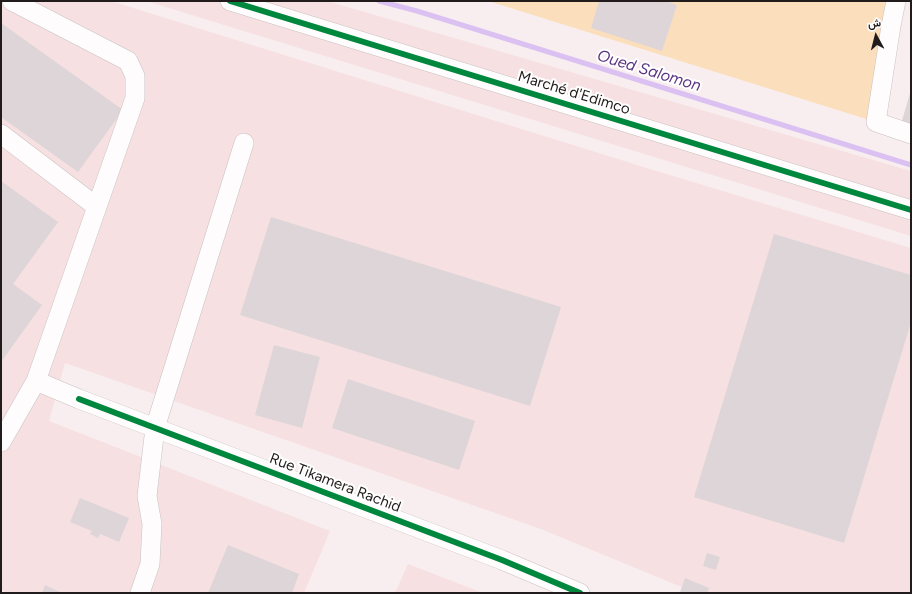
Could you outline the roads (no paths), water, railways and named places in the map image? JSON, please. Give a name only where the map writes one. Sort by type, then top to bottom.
[{"type":"street","points":[[1,442],[7,417],[36,381],[135,98],[135,76],[128,61],[12,1]]},
{"type":"street","name":"Marché d'Edimco","points":[[230,1],[911,210]]},
{"type":"street","points":[[896,1],[889,34],[876,122],[911,134]]},
{"type":"street","points":[[1,134],[97,207]]},
{"type":"street","points":[[140,593],[150,564],[152,524],[147,496],[155,428],[244,143]]},
{"type":"street","name":"Rue Tikamera Rachid","points":[[36,381],[79,399],[502,560],[580,593]]},
{"type":"waterway","name":"Oued Salomon","points":[[379,1],[417,11],[911,165]]}]
